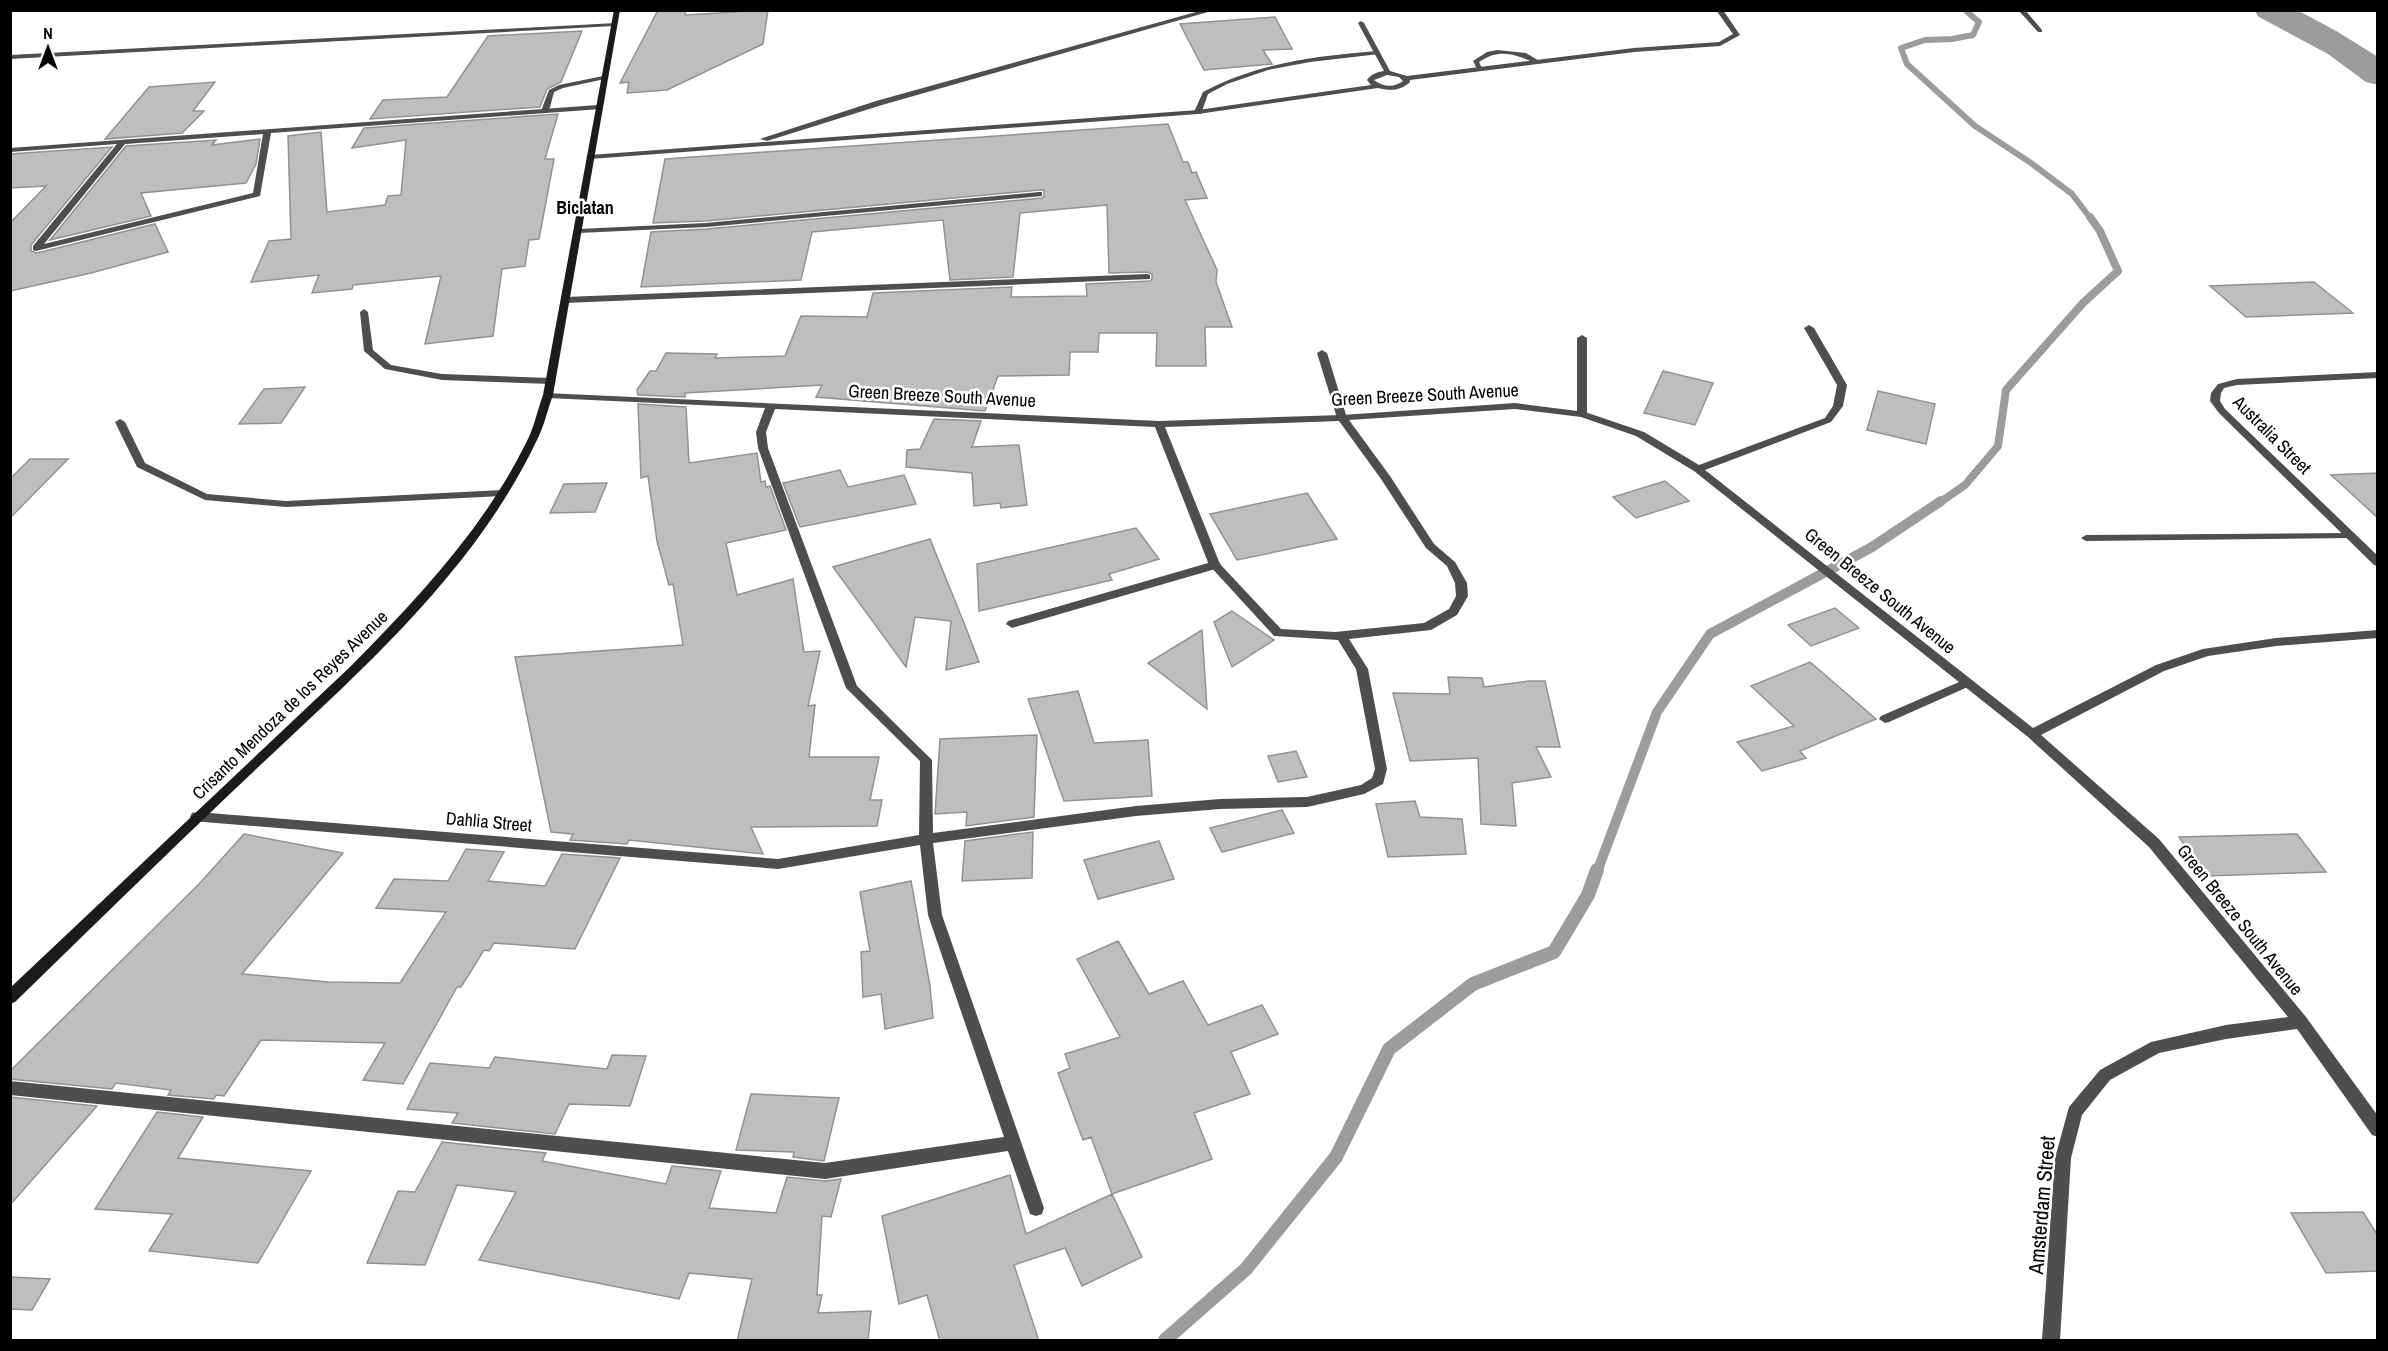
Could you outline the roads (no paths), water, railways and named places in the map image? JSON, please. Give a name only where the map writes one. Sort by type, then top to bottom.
[{"type":"main road","name":"Crisanto Mendoza de los Reyes Avenue","points":[[10,998],[197,817],[375,650],[465,545],[502,493],[532,441],[548,396],[579,231],[603,78],[617,10]]},
{"type":"street","points":[[742,146],[879,103],[1212,10]]},
{"type":"street","points":[[1377,86],[1370,80],[1372,77],[1388,73],[1406,78],[1634,50],[1720,44],[1737,35],[1719,10]]},
{"type":"street","points":[[2022,10],[2040,31]]},
{"type":"street","points":[[1361,23],[1388,73]]},
{"type":"street","points":[[10,57],[614,24]]},
{"type":"street","points":[[1479,68],[1475,62],[1480,58],[1503,51],[1521,53],[1538,62]]},
{"type":"street","points":[[1198,112],[1205,93],[1225,81],[1294,60],[1377,53]]},
{"type":"street","points":[[545,111],[551,91],[561,86],[603,78]]},
{"type":"street","points":[[590,157],[1198,112],[1377,86],[1400,87],[1407,81],[1406,78]]},
{"type":"street","points":[[10,150],[598,107]]},
{"type":"street","points":[[123,142],[36,248],[257,194],[267,133]]},
{"type":"street","points":[[579,231],[706,225],[1040,194]]},
{"type":"street","points":[[565,300],[1147,277]]},
{"type":"street","points":[[364,312],[369,351],[388,367],[442,377],[551,381]]},
{"type":"street","points":[[1698,469],[1828,420],[1838,406],[1842,385],[1809,328]]},
{"type":"street","points":[[1582,338],[1582,414]]},
{"type":"street","points":[[1159,424],[1215,565],[1278,633],[1341,635],[1427,627],[1454,612],[1462,596],[1461,583],[1451,564],[1430,546],[1386,478],[1342,418],[1322,353]]},
{"type":"street","name":"Australia Street","points":[[2378,375],[2237,382],[2221,386],[2216,393],[2215,401],[2222,411],[2378,563]]},
{"type":"street","name":"Green Breeze South Avenue","points":[[548,396],[1159,424],[1342,418],[1515,406],[1582,414],[1640,434],[1698,469],[1793,543],[2032,734],[2154,843],[2301,1022],[2378,1130]]},
{"type":"street","points":[[771,405],[761,432],[763,448],[852,688],[926,760],[926,838],[935,915],[1036,1208]]},
{"type":"street","points":[[120,422],[141,465],[206,497],[286,504],[502,493]]},
{"type":"street","points":[[2086,538],[2349,536]]},
{"type":"street","points":[[1012,624],[1215,565]]},
{"type":"street","points":[[2032,734],[2160,668],[2207,652],[2276,642],[2378,634]]},
{"type":"street","name":"Dahlia Street","points":[[197,817],[778,864],[926,838],[1136,811],[1220,804],[1307,802],[1364,789],[1378,781],[1381,768],[1362,669],[1341,635]]},
{"type":"street","points":[[1886,719],[1966,683]]},
{"type":"street","name":"Amsterdam Street","points":[[2051,1341],[2063,1158],[2074,1112],[2105,1075],[2156,1047],[2226,1032],[2301,1022]]},
{"type":"street","points":[[10,1088],[825,1171],[1013,1143]]},
{"type":"waterway","points":[[1965,10],[1979,22],[1973,35],[1952,39],[1925,40],[1901,48],[1907,64],[1975,126],[2031,163],[2072,194],[2091,219]]},
{"type":"waterway","points":[[2270,10],[2340,47],[2378,75]]},
{"type":"waterway","points":[[1939,503],[1965,485],[1998,446],[2006,390],[2083,303],[2118,271],[2100,231],[2090,217]]},
{"type":"waterway","points":[[1597,872],[1657,712],[1710,634],[1872,547],[1941,501]]},
{"type":"waterway","points":[[1165,1340],[1246,1269],[1336,1157],[1389,1049],[1473,984],[1554,952],[1588,895],[1597,870]]},
{"type":"district","name":"Biclatan","points":[[585,208]]}]
